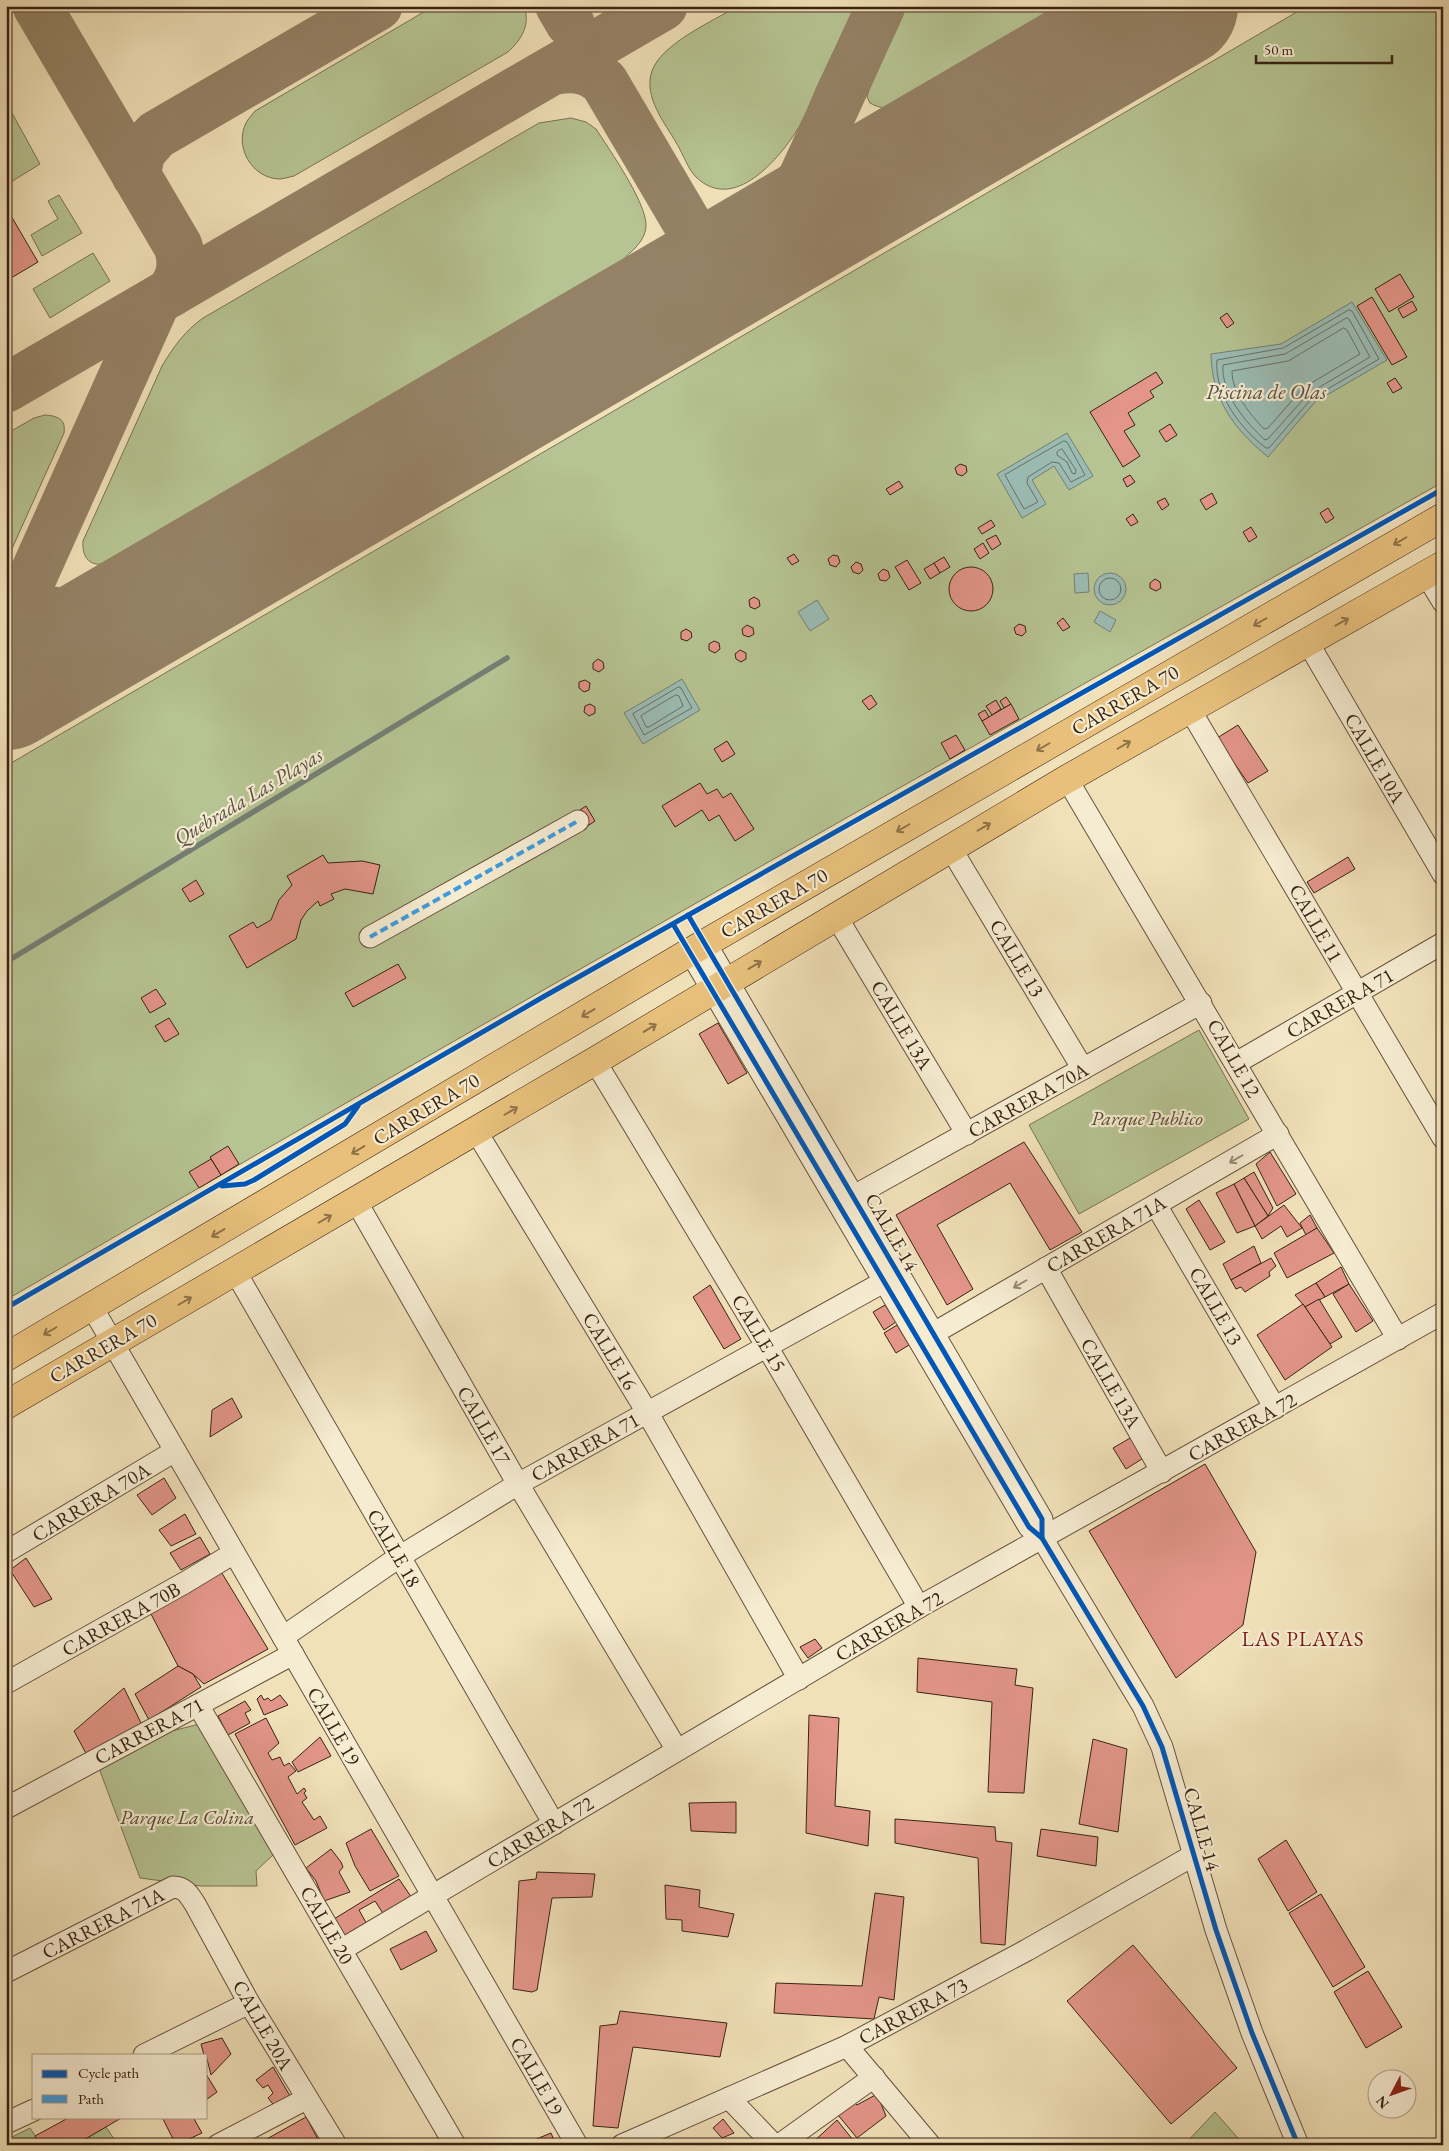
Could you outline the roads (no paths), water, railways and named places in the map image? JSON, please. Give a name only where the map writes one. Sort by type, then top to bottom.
[{"type":"main road","name":"CARRERA 70","points":[[6,1357],[698,948],[1443,516]]},
{"type":"main road","name":"CARRERA 70","points":[[6,1405],[595,1061],[1067,778],[1434,569]]},
{"type":"street","points":[[1434,569],[1443,602]]},
{"type":"street","name":"CALLE 10A","points":[[1307,641],[1443,874]]},
{"type":"street","name":"CALLE 11","points":[[1189,708],[1443,1138]]},
{"type":"street","name":"CALLE 12","points":[[1067,778],[1201,1002],[1398,1339]]},
{"type":"street","points":[[370,937],[578,821]]},
{"type":"street","name":"CALLE 13","points":[[950,847],[1083,1069]]},
{"type":"street","name":"CALLE 13A","points":[[836,916],[967,1134]]},
{"type":"street","name":"CARRERA 71","points":[[1236,1063],[1443,943]]},
{"type":"street","name":"CALLE 14","points":[[698,948],[891,1277],[1029,1528],[1042,1538],[1144,1706],[1162,1747],[1216,1930],[1248,2024],[1298,2145]]},
{"type":"street","name":"CALLE 14","points":[[721,986],[854,1196],[891,1277],[934,1333],[1042,1519],[1042,1538]]},
{"type":"street","name":"CARRERA 70A","points":[[854,1196],[1201,1002]]},
{"type":"street","name":"CALLE 15","points":[[595,1061],[766,1345],[919,1607]]},
{"type":"street","name":"CALLE 16","points":[[476,1131],[647,1412],[798,1679]]},
{"type":"street","name":"CARRERA 71A","points":[[934,1333],[1278,1134]]},
{"type":"street","name":"CALLE 17","points":[[356,1201],[518,1484],[677,1750]]},
{"type":"street","name":"CALLE 13","points":[[1156,1205],[1275,1408]]},
{"type":"street","name":"CALLE 13A","points":[[1046,1268],[1162,1472]]},
{"type":"street","name":"CALLE 18","points":[[235,1271],[554,1824]]},
{"type":"street","name":"CARRERA 71","points":[[6,1808],[198,1705],[288,1645],[399,1557],[518,1484],[891,1277]]},
{"type":"street","name":"CALLE 19","points":[[92,1306],[577,2145]]},
{"type":"street","name":"CARRERA 72","points":[[341,1950],[919,1607],[1443,1313]]},
{"type":"street","name":"CARRERA 70A","points":[[6,1552],[175,1451]]},
{"type":"street","name":"CARRERA 70B","points":[[6,1683],[186,1582],[234,1552]]},
{"type":"street","name":"CALLE 20","points":[[198,1705],[455,2145]]},
{"type":"street","name":"CARRERA 73","points":[[622,2145],[847,2046],[1027,1950],[1194,1855]]},
{"type":"street","name":"CARRERA 71A","points":[[6,1972],[173,1887],[186,1890],[195,1904]]},
{"type":"street","name":"CALLE 20A","points":[[195,1904],[249,2003],[306,2099],[336,2145]]},
{"type":"street","points":[[146,2054],[249,2003]]},
{"type":"street","points":[[847,2046],[930,2145]]},
{"type":"street","points":[[779,2145],[874,2076]]},
{"type":"street","points":[[729,2098],[774,2145]]},
{"type":"street","points":[[218,2145],[306,2099]]},
{"type":"street","points":[[6,2123],[32,2111]]},
{"type":"water","name":"Piscina de Olas","points":[[1352,302],[1387,360],[1315,402],[1268,457],[1245,436],[1227,412],[1216,386],[1211,354],[1281,344]]},
{"type":"water","points":[[1067,433],[1093,476],[1069,490],[1054,466],[1032,480],[1046,504],[1022,518],[997,474]]},
{"type":"water","points":[[1088,573],[1089,592],[1075,593],[1074,574]]},
{"type":"water","points":[[1110,573],[1122,577],[1126,589],[1122,601],[1110,605],[1098,601],[1094,589],[1098,577]]},
{"type":"water","points":[[817,600],[829,619],[810,631],[798,612]]},
{"type":"water","points":[[1100,611],[1116,620],[1110,632],[1094,622]]},
{"type":"water","points":[[682,679],[700,710],[643,744],[624,713]]},
{"type":"waterway","name":"Quebrada Las Playas","points":[[6,962],[507,658]]},
{"type":"district","name":"LAS PLAYAS","points":[[1303,1638]]},
{"type":"park label","name":"Parque Publico","points":[[1147,1118]]},
{"type":"park label","name":"Parque La Colina","points":[[187,1817]]}]
